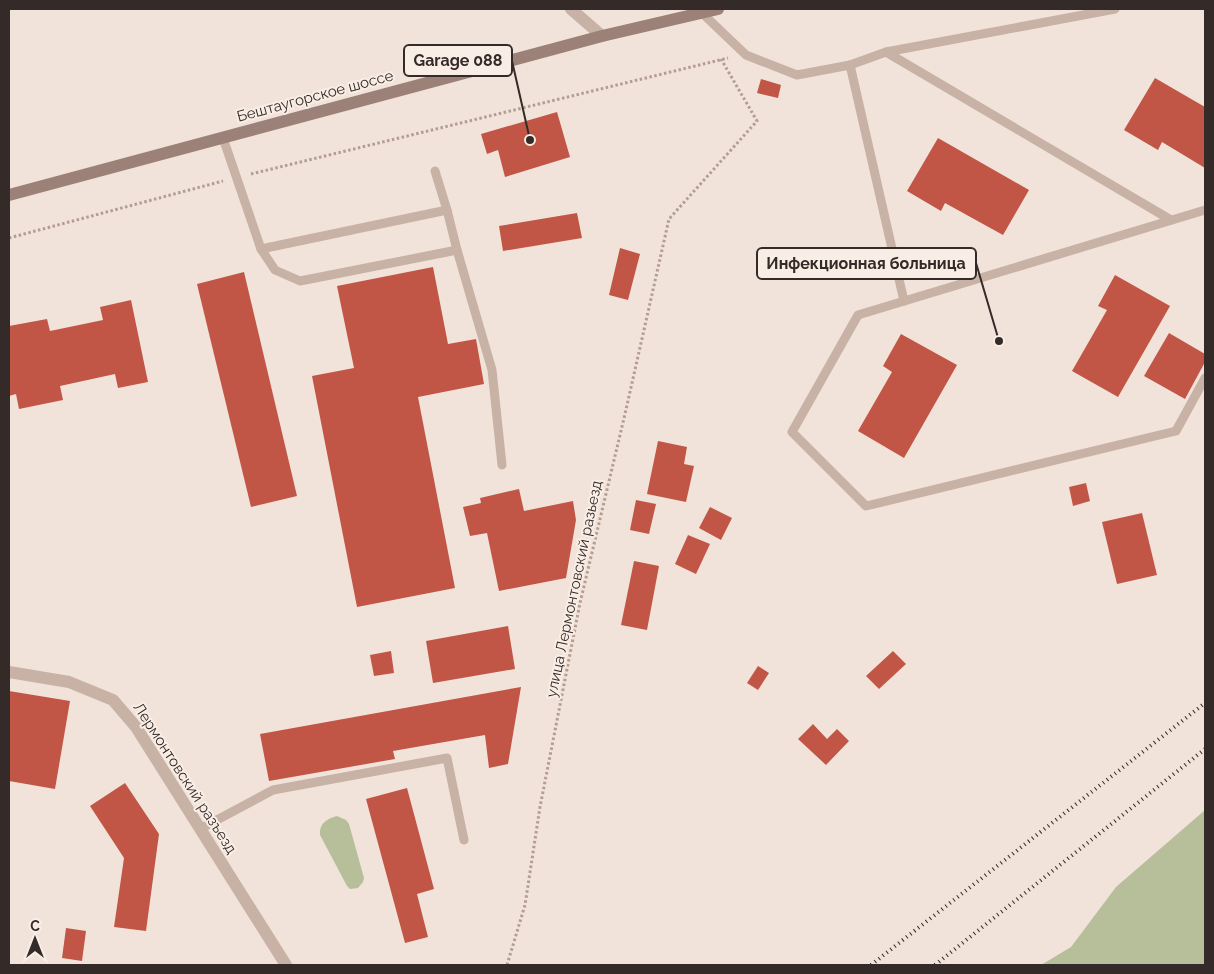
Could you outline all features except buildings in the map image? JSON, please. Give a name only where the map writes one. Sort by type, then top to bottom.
[{"type":"main road","name":"Бештаугорское шоссе","points":[[9,195],[602,36],[718,9]]},
{"type":"street","points":[[571,9],[602,36]]},
{"type":"street","name":"Лермонтовский разъезд","points":[[9,672],[69,682],[113,700],[136,727],[286,965]]},
{"type":"lane","points":[[702,13],[746,55],[797,76],[850,64],[886,52],[1115,9]]},
{"type":"lane","points":[[886,52],[1171,220]]},
{"type":"lane","points":[[850,64],[904,301]]},
{"type":"lane","points":[[223,138],[261,249],[275,270],[300,281],[457,250]]},
{"type":"lane","points":[[435,171],[492,370],[502,465]]},
{"type":"lane","points":[[261,249],[447,210]]},
{"type":"lane","points":[[1205,210],[858,315],[792,432],[866,506],[1176,431],[1205,378]]},
{"type":"lane","points":[[200,829],[273,790],[447,758],[464,840]]},
{"type":"path","points":[[9,238],[236,177],[721,59],[746,55]]},
{"type":"path","name":"улица Лермонтовский разьезд","points":[[507,965],[524,905],[540,807],[580,603],[625,414],[668,219],[757,121],[721,59]]},
{"type":"green space","points":[[1205,810],[1205,965],[1041,965],[1071,947],[1116,887]]},
{"type":"green space","points":[[337,816],[346,820],[349,824],[364,878],[358,888],[350,889],[347,886],[320,835],[324,822]]},
{"type":"railway","points":[[871,965],[1205,703]]},
{"type":"railway","points":[[935,965],[1205,749]]},
{"type":"place","name":"Garage 088","points":[[530,140]]},
{"type":"place","name":"Инфекционная больница","points":[[999,341]]}]
